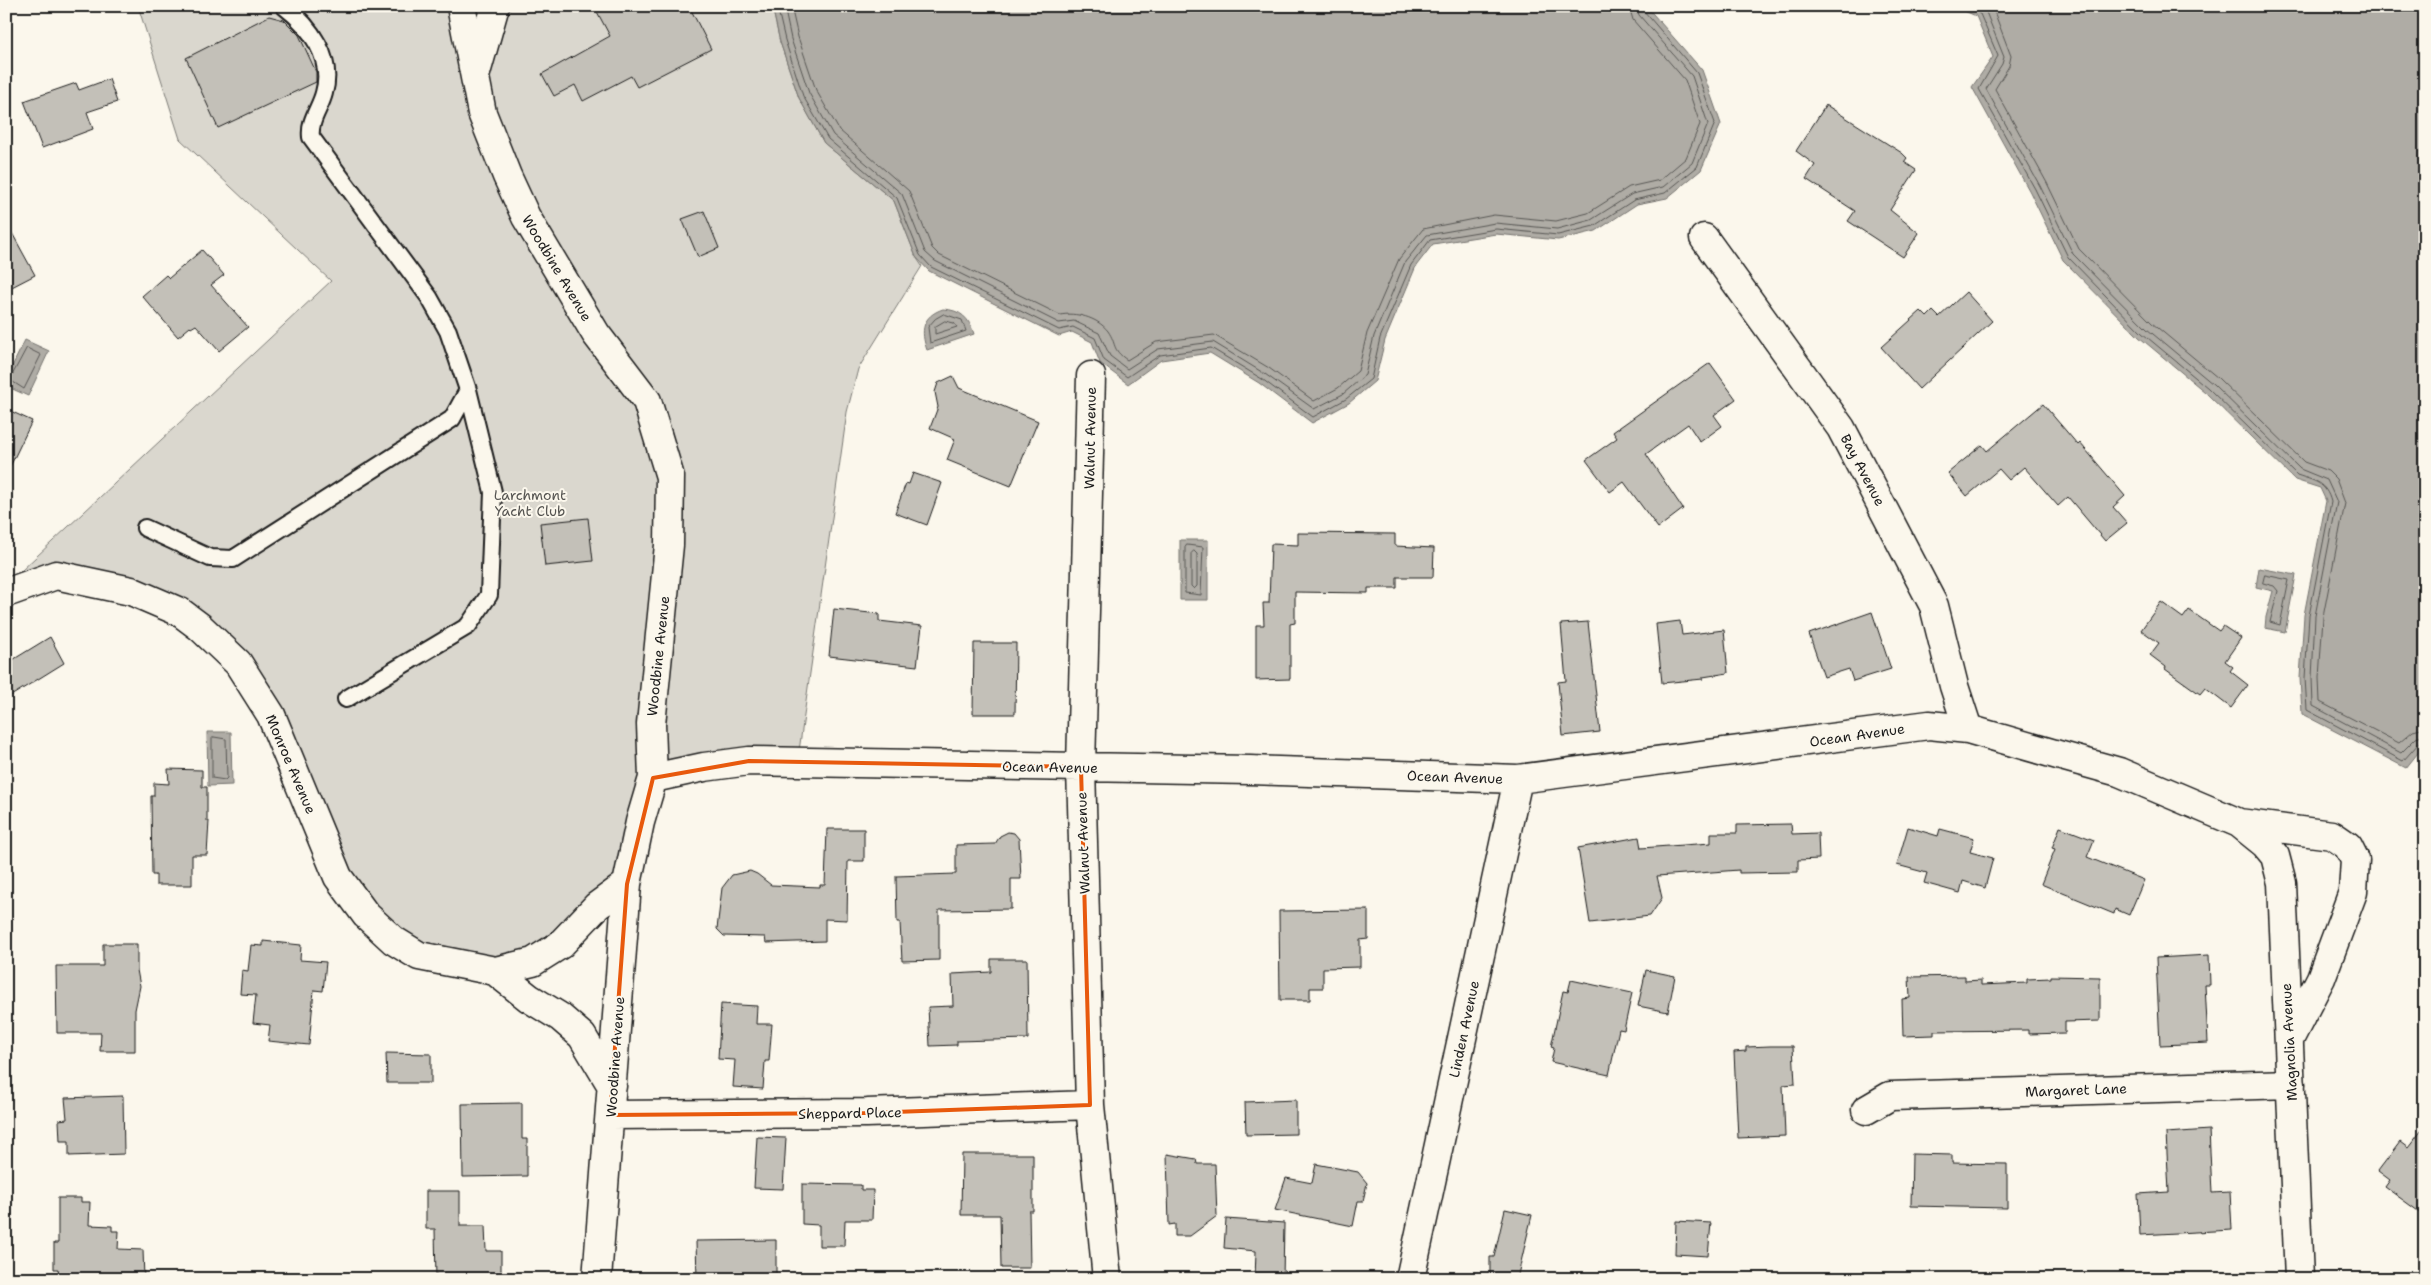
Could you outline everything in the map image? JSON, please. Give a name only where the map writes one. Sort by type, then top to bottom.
[{"type":"street","name":"Woodbine Avenue","points":[[461,6],[482,113],[494,146],[526,217],[596,334],[647,401],[670,477],[668,545],[651,724],[653,778],[640,822],[627,884],[597,1279]]},
{"type":"street","name":"Woodbine Avenue","points":[[474,79],[495,6]]},
{"type":"street","name":"Bay Avenue","points":[[1704,238],[1841,428],[1934,606],[1954,686],[1968,729]]},
{"type":"street","name":"Walnut Avenue","points":[[1091,376],[1081,767],[1090,1104],[1107,1279]]},
{"type":"street","name":"Monroe Avenue","points":[[6,593],[56,575],[132,591],[187,617],[238,663],[271,715],[338,877],[366,915],[393,940],[419,956],[495,971],[533,962],[560,945],[597,906],[627,884]]},
{"type":"street","name":"Ocean Avenue","points":[[653,778],[704,767],[749,761],[1250,770],[1518,779],[1921,726],[1968,729],[2119,772],[2239,823]]},
{"type":"street","name":"Linden Avenue","points":[[1410,1279],[1518,779]]},
{"type":"street","name":"Magnolia Avenue","points":[[2239,823],[2265,844],[2275,856],[2282,883],[2299,1279]]},
{"type":"street","points":[[2239,823],[2332,835],[2348,846],[2355,860],[2353,892],[2321,978],[2289,1040]]},
{"type":"street","name":"Monroe Avenue","points":[[495,971],[582,1036],[612,1086]]},
{"type":"street","name":"Margaret Lane","points":[[1866,1110],[1890,1096],[2291,1084]]},
{"type":"street","name":"Sheppard Place","points":[[610,1115],[867,1113],[1090,1104]]},
{"type":"lane","points":[[284,6],[318,43],[327,68],[324,93],[310,127],[311,137],[428,297],[448,331],[468,390],[493,492],[490,596],[468,626],[346,699]]},
{"type":"lane","points":[[144,528],[210,558],[233,559],[452,419],[468,390]]},
{"type":"highlighted area","points":[[749,761],[1081,767],[1090,1105],[867,1113],[610,1115],[627,884],[653,778]]},
{"type":"green space","name":"Larchmont Yacht Club","points":[[138,6],[772,6],[780,42],[799,98],[824,143],[894,201],[916,257],[922,266],[858,369],[847,412],[798,758],[651,776],[623,882],[560,941],[497,967],[421,953],[371,914],[243,663],[141,590],[6,585],[331,281],[180,139]]},
{"type":"water","points":[[772,6],[1646,6],[1702,70],[1721,124],[1701,170],[1667,198],[1637,204],[1596,231],[1558,240],[1496,234],[1433,244],[1416,266],[1385,340],[1375,381],[1349,403],[1312,423],[1259,383],[1210,353],[1161,360],[1128,384],[1100,363],[1092,342],[1072,332],[1059,336],[929,271],[916,257],[894,201],[824,143],[799,98],[780,42]]},
{"type":"water","points":[[1953,6],[2425,6],[2425,744],[2406,768],[2302,714],[2300,678],[2304,615],[2326,501],[2320,488],[2295,480],[2205,392],[2139,337],[2063,260],[2030,192],[1972,87],[1993,57],[1976,16]]},
{"type":"water","points":[[943,309],[955,311],[967,319],[974,334],[927,350],[923,331],[924,325],[931,316]]},
{"type":"water","points":[[25,340],[49,351],[28,396],[6,386],[6,379]]},
{"type":"water","points":[[1180,540],[1208,540],[1208,600],[1180,600]]},
{"type":"water","points":[[2259,568],[2296,575],[2285,632],[2265,628],[2273,591],[2256,587]]},
{"type":"water","points":[[207,732],[231,732],[232,785],[208,786]]},
{"type":"building","points":[[594,6],[689,6],[711,49],[637,87],[631,76],[583,101],[575,85],[554,96],[542,74],[610,36]]},
{"type":"building","points":[[269,16],[284,20],[299,35],[316,72],[316,82],[218,128],[186,58]]},
{"type":"building","points":[[109,79],[117,102],[87,112],[93,129],[42,148],[24,101],[76,83],[79,90]]},
{"type":"building","points":[[1826,105],[1902,153],[1907,158],[1904,162],[1916,170],[1890,210],[1919,233],[1903,257],[1848,221],[1855,211],[1806,179],[1815,165],[1796,151]]},
{"type":"building","points":[[704,211],[719,248],[698,257],[682,219]]},
{"type":"building","points":[[6,222],[35,275],[6,290]]},
{"type":"building","points":[[202,250],[224,275],[211,285],[248,327],[219,351],[196,325],[190,327],[178,337],[142,296],[166,275],[169,278]]},
{"type":"building","points":[[1966,292],[1992,321],[1919,389],[1881,347],[1921,311],[1927,317],[1933,311],[1939,317]]},
{"type":"building","points":[[1710,363],[1736,399],[1714,415],[1722,426],[1700,442],[1688,424],[1646,454],[1683,509],[1658,528],[1624,482],[1610,492],[1586,460],[1617,438],[1613,432]]},
{"type":"building","points":[[953,376],[959,388],[1038,421],[1011,486],[947,460],[955,439],[930,428],[938,407],[935,392],[938,383]]},
{"type":"building","points":[[2043,404],[2078,445],[2080,443],[2125,496],[2113,507],[2127,523],[2105,541],[2068,497],[2058,506],[2024,467],[2009,480],[1999,469],[1967,496],[1948,473],[1982,445],[1987,451]]},
{"type":"building","points":[[6,409],[32,421],[6,475]]},
{"type":"building","points":[[913,473],[942,483],[927,525],[895,513],[906,483],[909,484]]},
{"type":"building","points":[[588,518],[593,561],[545,566],[540,523]]},
{"type":"building","points":[[1298,533],[1395,534],[1395,546],[1434,548],[1433,577],[1397,577],[1397,588],[1368,588],[1368,593],[1295,592],[1295,623],[1290,624],[1290,679],[1256,680],[1256,625],[1264,625],[1263,603],[1269,603],[1271,544],[1298,545]]},
{"type":"building","points":[[2161,602],[2183,618],[2189,610],[2219,631],[2223,626],[2241,638],[2225,661],[2233,667],[2230,671],[2248,685],[2231,708],[2205,688],[2200,694],[2165,669],[2166,667],[2150,655],[2159,643],[2141,630]]},
{"type":"building","points":[[834,609],[879,614],[879,621],[922,626],[917,666],[829,656]]},
{"type":"building","points":[[1872,612],[1891,669],[1853,681],[1849,669],[1824,677],[1809,634]]},
{"type":"building","points":[[1680,621],[1682,635],[1724,630],[1728,673],[1703,677],[1703,679],[1662,683],[1656,624]]},
{"type":"building","points":[[1588,622],[1600,732],[1563,736],[1558,682],[1566,681],[1561,624]]},
{"type":"building","points":[[50,637],[64,663],[6,699],[6,664]]},
{"type":"building","points":[[974,643],[1016,643],[1015,714],[973,714]]},
{"type":"building","points":[[168,769],[202,770],[202,787],[207,787],[207,821],[209,821],[207,855],[192,855],[192,885],[156,885],[156,875],[152,875],[151,796],[154,796],[154,783],[169,784]]},
{"type":"building","points":[[1791,824],[1792,834],[1818,833],[1819,859],[1798,860],[1798,872],[1739,873],[1739,870],[1657,876],[1662,898],[1650,916],[1590,923],[1578,848],[1639,837],[1641,848],[1711,843],[1711,833],[1737,833],[1737,825]]},
{"type":"building","points":[[1908,827],[1938,836],[1940,829],[1974,838],[1970,852],[1993,858],[1985,888],[1963,881],[1960,893],[1924,883],[1927,873],[1897,865]]},
{"type":"building","points":[[2060,827],[2094,840],[2087,857],[2144,880],[2129,915],[2115,909],[2114,914],[2041,884],[2055,849],[2052,848]]},
{"type":"building","points":[[827,829],[864,829],[864,861],[848,861],[847,920],[825,919],[825,941],[766,943],[765,937],[724,936],[717,929],[722,888],[732,875],[750,871],[771,885],[820,887],[820,885],[825,885]]},
{"type":"building","points":[[1008,832],[1014,833],[1019,839],[1021,879],[1011,879],[1011,909],[939,910],[939,960],[902,961],[900,922],[897,922],[896,876],[956,874],[956,845],[995,844],[1000,836]]},
{"type":"building","points":[[1368,910],[1368,939],[1360,940],[1360,967],[1323,968],[1323,988],[1310,988],[1310,1000],[1280,1000],[1279,911]]},
{"type":"building","points":[[263,941],[301,945],[300,960],[326,962],[323,991],[314,990],[309,1045],[268,1041],[270,1025],[253,1023],[256,995],[240,994],[242,970],[248,971],[251,945],[263,946]]},
{"type":"building","points":[[103,944],[137,944],[137,970],[140,986],[135,1010],[135,1051],[100,1051],[101,1033],[57,1033],[56,966],[103,966]]},
{"type":"building","points":[[2209,955],[2210,985],[2205,985],[2208,1043],[2160,1045],[2156,958]]},
{"type":"building","points":[[991,959],[1027,959],[1028,1039],[957,1041],[957,1045],[930,1046],[928,1007],[953,1006],[952,974],[991,972]]},
{"type":"building","points":[[1646,970],[1675,976],[1668,1012],[1638,1006]]},
{"type":"building","points":[[1965,976],[1965,981],[1981,980],[1981,985],[2027,983],[2027,979],[2051,978],[2051,976],[2100,977],[2100,1021],[2065,1022],[2065,1033],[2028,1034],[2028,1030],[1934,1031],[1934,1035],[1903,1036],[1902,999],[1910,998],[1909,977]]},
{"type":"building","points":[[1571,980],[1632,993],[1624,1030],[1619,1029],[1609,1075],[1551,1062],[1554,1048],[1551,1047],[1563,991],[1568,992]]},
{"type":"building","points":[[721,1004],[757,1006],[756,1024],[772,1024],[769,1061],[765,1061],[763,1089],[733,1087],[735,1060],[718,1059]]},
{"type":"building","points":[[1793,1046],[1795,1084],[1783,1085],[1785,1136],[1738,1138],[1734,1052],[1746,1051],[1746,1047]]},
{"type":"building","points":[[386,1053],[431,1054],[431,1083],[387,1083]]},
{"type":"building","points":[[123,1096],[124,1154],[69,1156],[69,1141],[60,1141],[59,1120],[67,1119],[65,1098]]},
{"type":"building","points":[[1296,1100],[1296,1134],[1246,1135],[1245,1102]]},
{"type":"building","points":[[522,1103],[522,1139],[527,1139],[527,1176],[463,1177],[462,1104]]},
{"type":"building","points":[[2425,1126],[2425,1216],[2385,1187],[2390,1180],[2378,1171],[2400,1142],[2408,1148]]},
{"type":"building","points":[[2209,1130],[2212,1193],[2230,1192],[2232,1230],[2140,1235],[2138,1194],[2169,1192],[2166,1133]]},
{"type":"building","points":[[757,1137],[786,1138],[783,1189],[754,1188]]},
{"type":"building","points":[[962,1154],[1033,1154],[1033,1211],[1029,1211],[1030,1268],[1001,1268],[1000,1215],[961,1215]]},
{"type":"building","points":[[1167,1154],[1196,1159],[1197,1164],[1215,1164],[1217,1216],[1190,1236],[1175,1236],[1175,1224],[1169,1225]]},
{"type":"building","points":[[1912,1154],[1952,1155],[1952,1163],[2007,1164],[2007,1208],[1911,1206]]},
{"type":"building","points":[[1316,1164],[1358,1172],[1367,1183],[1363,1201],[1358,1201],[1353,1226],[1275,1210],[1286,1178],[1312,1183]]},
{"type":"building","points":[[802,1184],[861,1185],[861,1190],[873,1190],[872,1220],[845,1220],[844,1246],[819,1246],[819,1225],[802,1224]]},
{"type":"building","points":[[426,1191],[460,1191],[460,1226],[485,1226],[486,1251],[501,1251],[501,1279],[436,1279],[435,1229],[426,1229]]},
{"type":"building","points":[[58,1198],[81,1198],[81,1202],[90,1202],[89,1225],[112,1226],[112,1231],[119,1231],[118,1249],[143,1250],[144,1279],[58,1279],[58,1269],[54,1269],[54,1243],[58,1243]]},
{"type":"building","points":[[1505,1209],[1532,1215],[1517,1279],[1490,1279],[1490,1257],[1494,1257]]},
{"type":"building","points":[[1226,1219],[1284,1223],[1283,1279],[1255,1279],[1256,1251],[1224,1248]]},
{"type":"building","points":[[1676,1221],[1711,1223],[1708,1256],[1675,1254]]},
{"type":"building","points":[[776,1240],[776,1279],[697,1279],[696,1241]]}]
